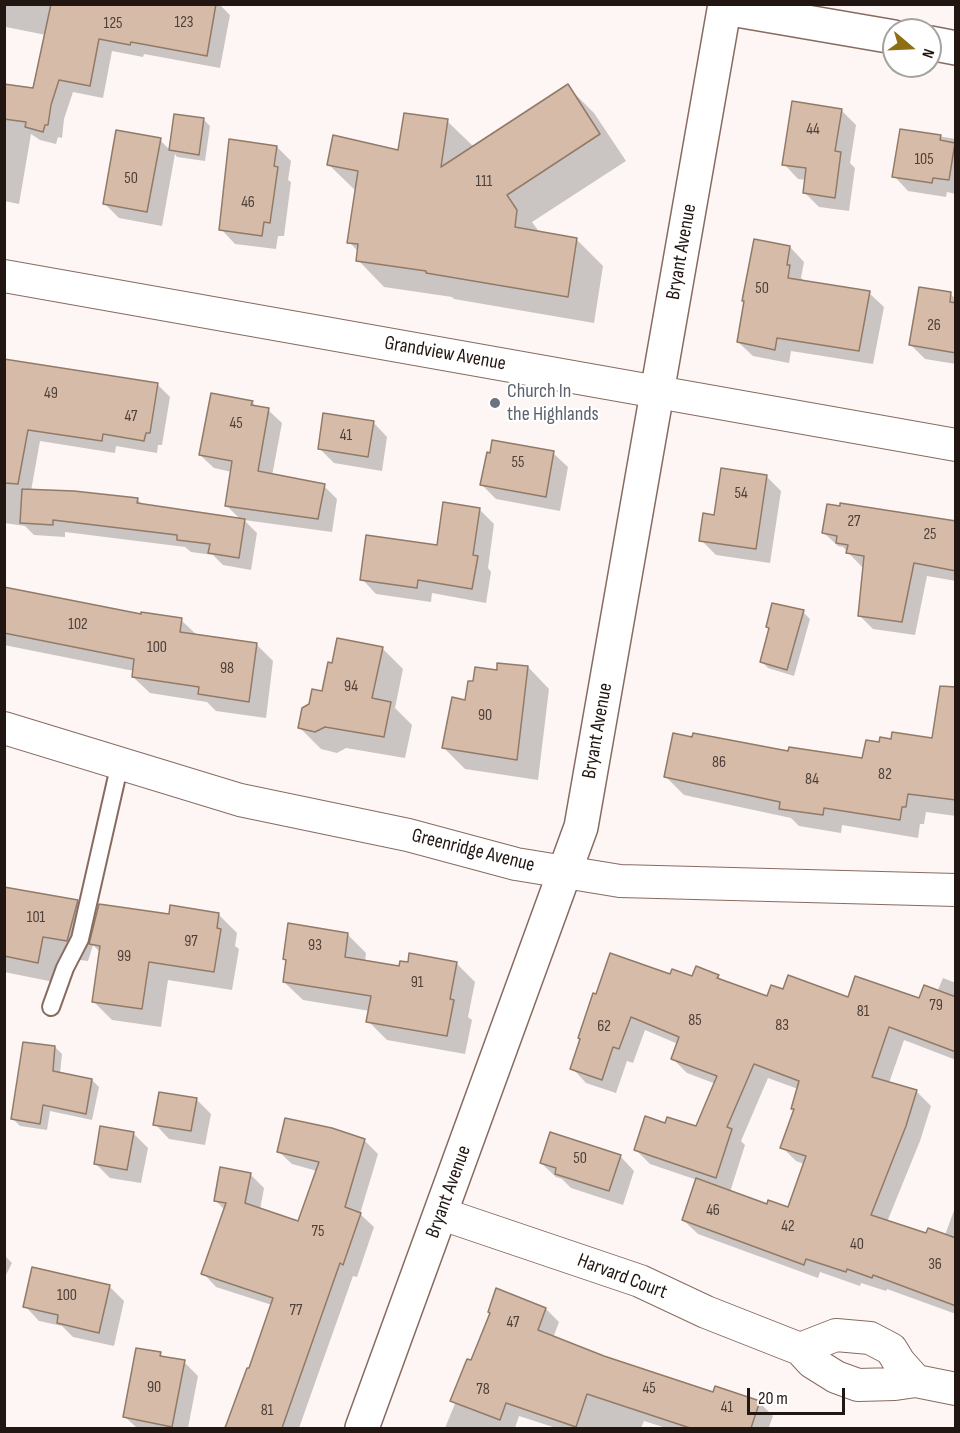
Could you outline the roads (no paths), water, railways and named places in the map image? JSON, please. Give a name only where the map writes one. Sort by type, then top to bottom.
[{"type":"street","points":[[720,6],[882,35]]},
{"type":"street","name":"Bryant Avenue","points":[[362,1428],[442,1214],[581,826],[657,392],[720,6]]},
{"type":"street","name":"Grandview Avenue","points":[[4,276],[956,445]]},
{"type":"street","name":"Greenridge Avenue","points":[[4,728],[240,800],[408,835],[516,864],[563,872],[620,881],[956,890]]},
{"type":"street","name":"Harvard Court","points":[[442,1214],[640,1281],[706,1312],[800,1349],[812,1362],[836,1377],[858,1385],[895,1384],[916,1380],[956,1389]]},
{"type":"street","points":[[800,1349],[836,1335],[870,1338],[891,1349],[899,1362],[916,1380]]},
{"type":"lane","points":[[51,1007],[65,968],[80,939],[120,763]]},
{"type":"place","name":"Church In the Highlands","points":[[495,403]]}]
